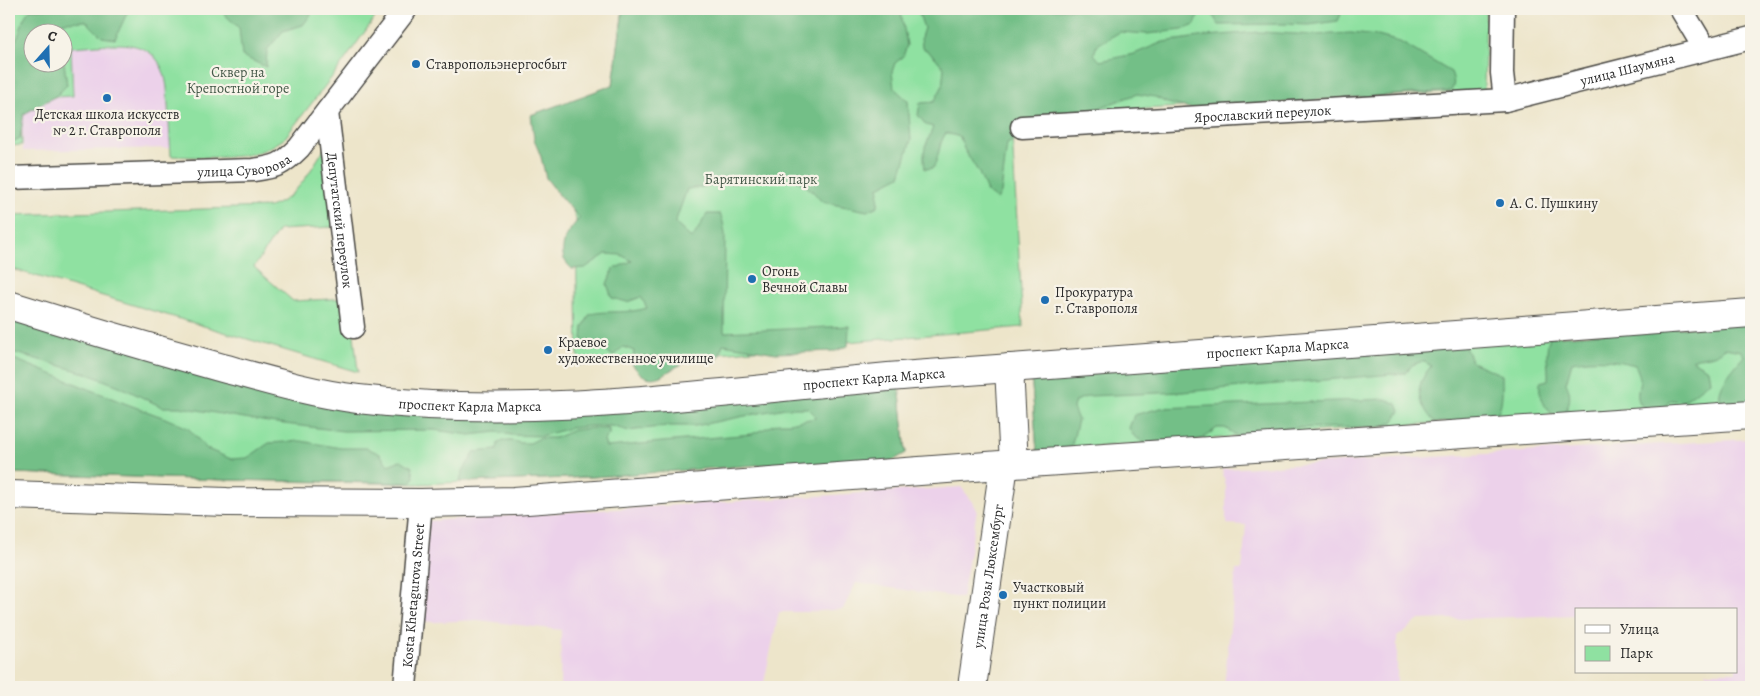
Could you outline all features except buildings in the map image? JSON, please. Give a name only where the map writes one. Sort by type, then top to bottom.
[{"type":"main road","name":"проспект Карла Маркса","points":[[9,305],[168,353],[317,392],[357,399],[437,406],[516,407],[584,405],[910,375],[1541,330],[1751,313]]},
{"type":"main road","name":"улица Розы Люксембург","points":[[972,687],[1009,464],[1009,368]]},
{"type":"main road","points":[[9,495],[227,502],[421,504],[514,501],[1009,464],[1751,415]]},
{"type":"street","name":"улица Суворова","points":[[9,178],[253,170],[272,167],[285,162],[299,148],[406,9]]},
{"type":"street","points":[[1503,9],[1502,73],[1504,100]]},
{"type":"street","points":[[1681,9],[1705,49]]},
{"type":"street","name":"улица Шаумяна","points":[[1504,100],[1751,38]]},
{"type":"street","name":"Ярославский переулок","points":[[1022,127],[1504,100]]},
{"type":"street","name":"Депутатский переулок","points":[[327,112],[353,327]]},
{"type":"street","name":"Kosta Khetagurova Street","points":[[405,687],[421,504]]},
{"type":"shaded area","name":"Детская школа искусств № 2 г. Ставрополя","points":[[129,43],[155,56],[161,64],[166,79],[171,148],[23,151],[21,99],[73,96],[72,47]]},
{"type":"shaded area","points":[[1751,439],[1751,687],[1707,687],[1706,674],[1738,674],[1738,608],[1575,608],[1575,615],[1419,620],[1397,637],[1397,687],[1224,687],[1236,570],[1242,570],[1246,525],[1226,524],[1226,486],[1222,469]]},
{"type":"shaded area","points":[[961,487],[977,510],[962,598],[856,583],[843,609],[779,612],[763,687],[560,687],[561,630],[478,620],[416,621],[429,521]]},
{"type":"green space","name":"Сквер на Крепостной горе","points":[[9,9],[381,9],[342,64],[284,139],[262,151],[249,155],[227,157],[171,156],[167,88],[163,70],[155,57],[145,49],[132,45],[118,44],[72,47],[72,22],[22,22],[22,72],[72,72],[73,96],[21,99],[22,145],[9,146]]},
{"type":"green space","points":[[31,9],[126,9],[127,13],[115,39],[102,37],[86,21],[23,22]]},
{"type":"green space","points":[[219,9],[309,9],[312,13],[303,25],[283,31],[267,50],[266,67],[242,56],[239,28]]},
{"type":"green space","name":"Барятинский парк","points":[[623,9],[1486,9],[1484,91],[1011,116],[1023,327],[578,365],[576,218],[531,115],[613,85]]},
{"type":"green space","points":[[623,9],[897,9],[901,13],[907,45],[903,57],[895,63],[892,72],[894,88],[908,101],[911,140],[900,176],[879,187],[878,206],[867,211],[822,202],[810,189],[795,180],[760,180],[687,189],[675,223],[692,239],[707,214],[720,214],[725,234],[724,332],[849,326],[848,346],[836,351],[776,353],[723,344],[718,359],[690,361],[654,378],[640,373],[632,364],[634,351],[623,347],[613,356],[599,346],[582,339],[583,327],[590,314],[633,311],[647,308],[641,297],[627,302],[612,298],[607,284],[613,269],[632,261],[621,255],[606,254],[585,268],[572,269],[564,259],[564,242],[569,231],[580,218],[546,178],[534,139],[531,115],[613,85]]},
{"type":"green space","points":[[920,9],[1201,9],[1195,25],[1182,30],[1147,34],[1120,32],[1097,45],[1094,54],[1100,61],[1134,54],[1163,42],[1206,36],[1260,32],[1314,35],[1351,33],[1378,36],[1400,42],[1451,72],[1454,84],[1451,91],[1193,109],[1167,103],[1155,97],[1137,94],[1096,109],[1082,121],[1021,137],[1007,144],[1001,193],[997,200],[987,192],[979,173],[964,149],[960,137],[946,133],[933,168],[925,169],[924,151],[933,127],[926,125],[918,115],[920,103],[934,102],[942,87],[944,68],[935,57],[922,47],[921,37],[924,28],[919,14]]},
{"type":"green space","points":[[1215,9],[1338,9],[1341,14],[1338,21],[1309,25],[1219,25],[1213,16]]},
{"type":"green space","points":[[22,24],[22,72],[65,72],[67,85],[56,96],[24,114],[20,138],[9,144],[9,41],[11,45]]},
{"type":"green space","points":[[326,146],[333,227],[279,230],[254,267],[293,301],[350,298],[358,372],[9,268],[9,215],[269,207],[279,203],[296,190]]},
{"type":"green space","points":[[9,312],[323,402],[899,384],[906,453],[592,477],[419,484],[12,473],[9,471]]},
{"type":"green space","points":[[9,312],[323,402],[899,384],[906,453],[892,461],[803,470],[785,463],[592,477],[460,482],[474,452],[497,450],[498,443],[503,441],[530,443],[540,438],[555,438],[574,430],[609,429],[609,435],[604,440],[606,447],[752,434],[778,423],[815,418],[808,408],[785,408],[695,426],[666,426],[629,431],[611,426],[591,426],[571,428],[541,436],[511,435],[497,432],[470,435],[434,430],[343,431],[268,422],[180,407],[162,407],[119,386],[85,373],[9,352]]},
{"type":"green space","points":[[1751,323],[1751,401],[1037,451],[1031,373]]},
{"type":"green space","points":[[1751,323],[1751,408],[1731,408],[1723,404],[1720,398],[1720,390],[1724,383],[1744,356],[1741,351],[1725,348],[1713,355],[1692,360],[1708,369],[1710,381],[1684,401],[1670,400],[1662,411],[1652,411],[1641,405],[1638,397],[1640,378],[1635,365],[1611,360],[1572,362],[1566,383],[1570,398],[1565,414],[1553,415],[1542,400],[1540,382],[1548,380],[1547,353],[1550,337]]},
{"type":"green space","points":[[1463,343],[1472,362],[1502,375],[1501,403],[1494,419],[1435,423],[1421,402],[1419,389],[1425,374],[1431,366],[1423,361],[1412,365],[1406,373],[1183,392],[1089,396],[1075,401],[1073,408],[1078,420],[1071,448],[1037,451],[1031,373]]},
{"type":"green space","points":[[9,357],[188,428],[207,449],[231,459],[247,458],[269,443],[301,441],[341,448],[367,448],[380,454],[388,465],[401,460],[412,467],[414,477],[411,483],[224,480],[12,473],[9,471]]},
{"type":"green space","points":[[1386,399],[1397,404],[1400,411],[1393,422],[1382,427],[1281,428],[1239,437],[1225,428],[1217,428],[1202,439],[1144,443],[1133,435],[1129,428],[1134,415],[1161,408]]},
{"type":"place","name":"Ставропольэнергосбыт","points":[[416,64]]},
{"type":"place","name":"Детская школа искусств № 2 г. Ставрополя","points":[[107,98]]},
{"type":"place","name":"А. С. Пушкину","points":[[1500,203]]},
{"type":"place","name":"Огонь Вечной Славы","points":[[752,279]]},
{"type":"place","name":"Прокуратура г. Ставрополя","points":[[1045,300]]},
{"type":"place","name":"Краевое художественное училище","points":[[548,350]]},
{"type":"place","name":"Участковый пункт полиции","points":[[1003,595]]}]
